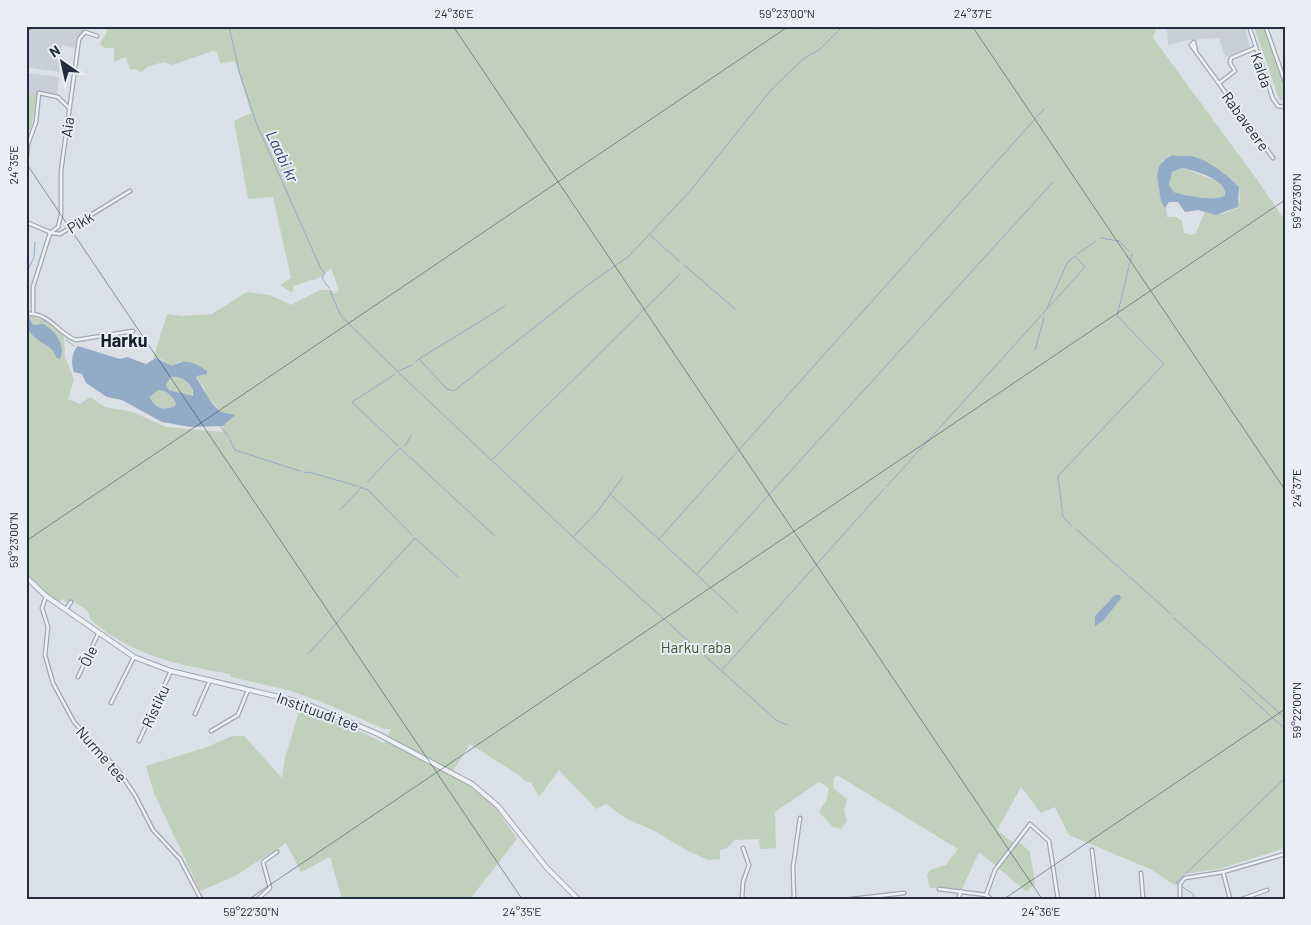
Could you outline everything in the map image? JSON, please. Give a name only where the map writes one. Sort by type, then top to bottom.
[{"type":"street","name":"Kalda","points":[[1248,26],[1273,99],[1278,106],[1285,107]]},
{"type":"street","points":[[1266,28],[1285,82]]},
{"type":"street","name":"Aia","points":[[33,314],[33,287],[50,233],[58,227],[61,215],[61,171],[79,39],[85,32],[97,36]]},
{"type":"street","name":"Rabaveere","points":[[1219,83],[1234,72],[1230,63],[1231,58],[1255,48]]},
{"type":"street","name":"Rabaveere","points":[[1196,52],[1272,158]]},
{"type":"street","points":[[26,162],[28,144],[36,122],[39,93],[58,96],[69,109]]},
{"type":"street","name":"Pikk","points":[[26,222],[50,233],[60,234],[130,191]]},
{"type":"street","points":[[26,314],[45,316],[68,337],[76,340],[133,332]]},
{"type":"street","name":"Instituudi tee","points":[[26,577],[46,596],[98,634],[134,657],[171,671],[290,699],[339,717],[378,734],[472,784],[494,801],[546,867],[578,899]]},
{"type":"street","name":"Nurme tee","points":[[46,596],[42,608],[48,627],[45,656],[53,684],[74,722],[118,770],[135,795],[153,830],[180,859],[202,899]]},
{"type":"street","points":[[65,610],[71,602]]},
{"type":"street","name":"Õle","points":[[78,677],[98,634]]},
{"type":"street","points":[[111,703],[134,657]]},
{"type":"street","name":"Ristiku","points":[[139,740],[171,671]]},
{"type":"street","points":[[195,714],[210,680]]},
{"type":"street","points":[[211,731],[238,714],[248,688]]},
{"type":"street","points":[[794,899],[793,867],[800,818]]},
{"type":"street","points":[[986,896],[995,870],[1030,824],[1049,841],[1058,899]]},
{"type":"street","points":[[742,899],[743,882],[749,865],[743,848]]},
{"type":"street","points":[[1092,850],[1098,899]]},
{"type":"street","points":[[258,899],[270,888],[264,862],[277,852]]},
{"type":"street","points":[[1180,899],[1180,885],[1187,876],[1224,872],[1285,854]]},
{"type":"street","points":[[1224,872],[1230,899]]},
{"type":"street","points":[[1141,873],[1143,899]]},
{"type":"street","points":[[939,889],[961,891],[986,896],[991,899]]},
{"type":"street","points":[[1242,899],[1267,890]]},
{"type":"street","points":[[958,899],[961,891]]},
{"type":"street","points":[[851,899],[904,893]]},
{"type":"shaded area","points":[[26,26],[85,26],[75,48],[62,45],[59,72],[26,67]]},
{"type":"shaded area","points":[[1167,26],[1245,26],[1250,48],[1225,57],[1219,38],[1189,40],[1168,45]]},
{"type":"shaded area","points":[[26,73],[59,77],[57,94],[38,91],[37,94],[26,93]]},
{"type":"green space","name":"Harku raba","points":[[110,26],[1157,26],[1153,38],[1258,181],[1285,221],[1285,848],[1219,869],[1184,874],[1175,885],[1150,869],[1069,835],[1055,807],[1041,813],[1021,787],[997,830],[1012,842],[1019,842],[1030,852],[1035,883],[1027,892],[979,852],[962,889],[930,888],[927,876],[930,870],[946,865],[958,849],[837,775],[834,778],[833,788],[847,799],[844,811],[847,821],[841,829],[833,827],[819,812],[827,799],[829,788],[819,782],[775,812],[776,848],[760,849],[759,839],[735,840],[727,848],[720,850],[720,859],[708,860],[686,850],[655,831],[627,819],[606,804],[596,809],[559,770],[539,797],[531,782],[526,782],[520,776],[470,744],[451,774],[492,802],[517,839],[470,899],[342,899],[330,857],[301,872],[286,843],[235,876],[200,891],[154,793],[146,766],[207,747],[232,736],[244,736],[282,778],[285,758],[300,708],[346,725],[384,743],[391,729],[384,729],[327,704],[291,691],[231,677],[230,674],[175,663],[140,651],[108,633],[92,621],[89,613],[72,600],[68,604],[62,599],[59,603],[39,588],[26,573],[26,312],[38,319],[46,319],[64,337],[65,357],[74,379],[68,399],[80,404],[90,397],[105,407],[133,412],[166,427],[223,432],[220,411],[207,396],[204,387],[196,378],[197,376],[180,361],[172,366],[161,359],[153,359],[167,314],[182,316],[212,314],[247,292],[270,295],[291,305],[320,290],[332,290],[334,294],[339,290],[331,268],[321,277],[294,286],[292,293],[280,285],[291,278],[273,197],[248,199],[234,121],[251,113],[235,61],[220,63],[217,52],[213,51],[172,65],[164,62],[149,66],[141,72],[136,69],[130,70],[126,57],[114,62],[114,48],[105,48],[100,44]],"holes":[[[1184,155],[1195,158],[1216,168],[1229,178],[1239,187],[1240,198],[1237,208],[1223,214],[1205,212],[1196,233],[1191,235],[1184,233],[1182,221],[1176,217],[1167,217],[1166,208],[1159,191],[1162,161],[1170,156]]]},
{"type":"green space","points":[[1254,26],[1268,26],[1265,28],[1285,84],[1285,102],[1279,99]]},
{"type":"green space","points":[[26,93],[37,94],[31,129],[26,129]]},
{"type":"green space","points":[[1182,168],[1214,178],[1223,185],[1225,195],[1209,198],[1193,197],[1174,192],[1169,185],[1172,172]]},
{"type":"green space","points":[[171,377],[181,378],[189,384],[193,390],[192,396],[169,390],[166,385]]},
{"type":"green space","points":[[158,390],[164,391],[171,396],[176,404],[174,407],[159,408],[154,404],[150,397]]},
{"type":"water","points":[[1172,155],[1191,156],[1217,168],[1239,187],[1238,207],[1216,215],[1198,210],[1185,212],[1178,202],[1169,202],[1165,208],[1160,198],[1158,169]],"holes":[[[1182,168],[1216,180],[1221,184],[1225,195],[1209,198],[1193,197],[1174,192],[1169,185],[1172,172]]]},
{"type":"water","points":[[26,318],[30,319],[33,325],[43,324],[55,334],[62,348],[60,359],[57,358],[51,349],[30,333]]},
{"type":"water","points":[[78,346],[120,359],[127,357],[146,364],[156,358],[172,366],[182,362],[194,363],[207,371],[207,374],[197,376],[196,378],[216,408],[221,412],[235,415],[223,426],[190,427],[162,422],[122,400],[107,397],[86,383],[82,374],[74,372],[72,365],[72,358]],"holes":[[[171,377],[181,378],[189,384],[193,390],[193,396],[169,390],[166,385]],[[158,390],[164,391],[171,396],[176,404],[174,407],[159,408],[154,404],[150,397]]]},
{"type":"water","points":[[1115,595],[1120,595],[1121,598],[1104,620],[1095,626],[1095,616]]},
{"type":"waterway","name":"Laabi kr","points":[[229,26],[239,71],[257,125],[321,269],[325,273],[322,278],[329,288]]},
{"type":"waterway","points":[[416,362],[419,359],[447,389],[454,391],[589,284],[629,256],[691,190],[770,91],[803,59],[820,49],[843,26]]},
{"type":"waterway","points":[[865,26],[875,29],[879,26]]},
{"type":"waterway","points":[[659,539],[1044,109]]},
{"type":"waterway","points":[[697,574],[1053,182]]},
{"type":"waterway","points":[[649,234],[680,262]]},
{"type":"waterway","points":[[1101,238],[1119,241],[1129,251]]},
{"type":"waterway","points":[[1077,254],[1096,241]]},
{"type":"waterway","points":[[27,272],[34,257],[35,242]]},
{"type":"waterway","points":[[1071,525],[1063,517],[1058,476],[1164,364],[1117,316],[1132,254]]},
{"type":"waterway","points":[[887,486],[1085,267],[1075,256]]},
{"type":"waterway","points":[[1047,308],[1067,263],[1074,257]]},
{"type":"waterway","points":[[684,265],[735,309]]},
{"type":"waterway","points":[[493,459],[679,275]]},
{"type":"waterway","points":[[330,291],[341,316],[398,372],[573,537],[776,720],[787,725]]},
{"type":"waterway","points":[[419,359],[505,306]]},
{"type":"waterway","points":[[1035,350],[1044,318]]},
{"type":"waterway","points":[[66,340],[74,346]]},
{"type":"waterway","points":[[399,371],[412,365]]},
{"type":"waterway","points":[[394,375],[352,402],[398,446]]},
{"type":"waterway","points":[[220,426],[229,437]]},
{"type":"waterway","points":[[405,446],[411,436]]},
{"type":"waterway","points":[[230,440],[235,450],[300,471]]},
{"type":"waterway","points":[[368,481],[400,448],[495,536]]},
{"type":"waterway","points":[[304,473],[309,472],[357,486]]},
{"type":"waterway","points":[[574,536],[597,512],[623,477]]},
{"type":"waterway","points":[[360,487],[368,490],[412,535]]},
{"type":"waterway","points":[[341,509],[361,488]]},
{"type":"waterway","points":[[722,670],[884,489]]},
{"type":"waterway","points":[[610,494],[737,612]]},
{"type":"waterway","points":[[1076,529],[1171,614]]},
{"type":"waterway","points":[[309,653],[415,538],[458,577]]},
{"type":"waterway","points":[[1174,618],[1285,718]]},
{"type":"waterway","points":[[1240,688],[1285,729]]},
{"type":"waterway","points":[[1195,899],[1193,894],[1176,883],[1285,778]]},
{"type":"district","name":"Harku","points":[[124,340]]}]
